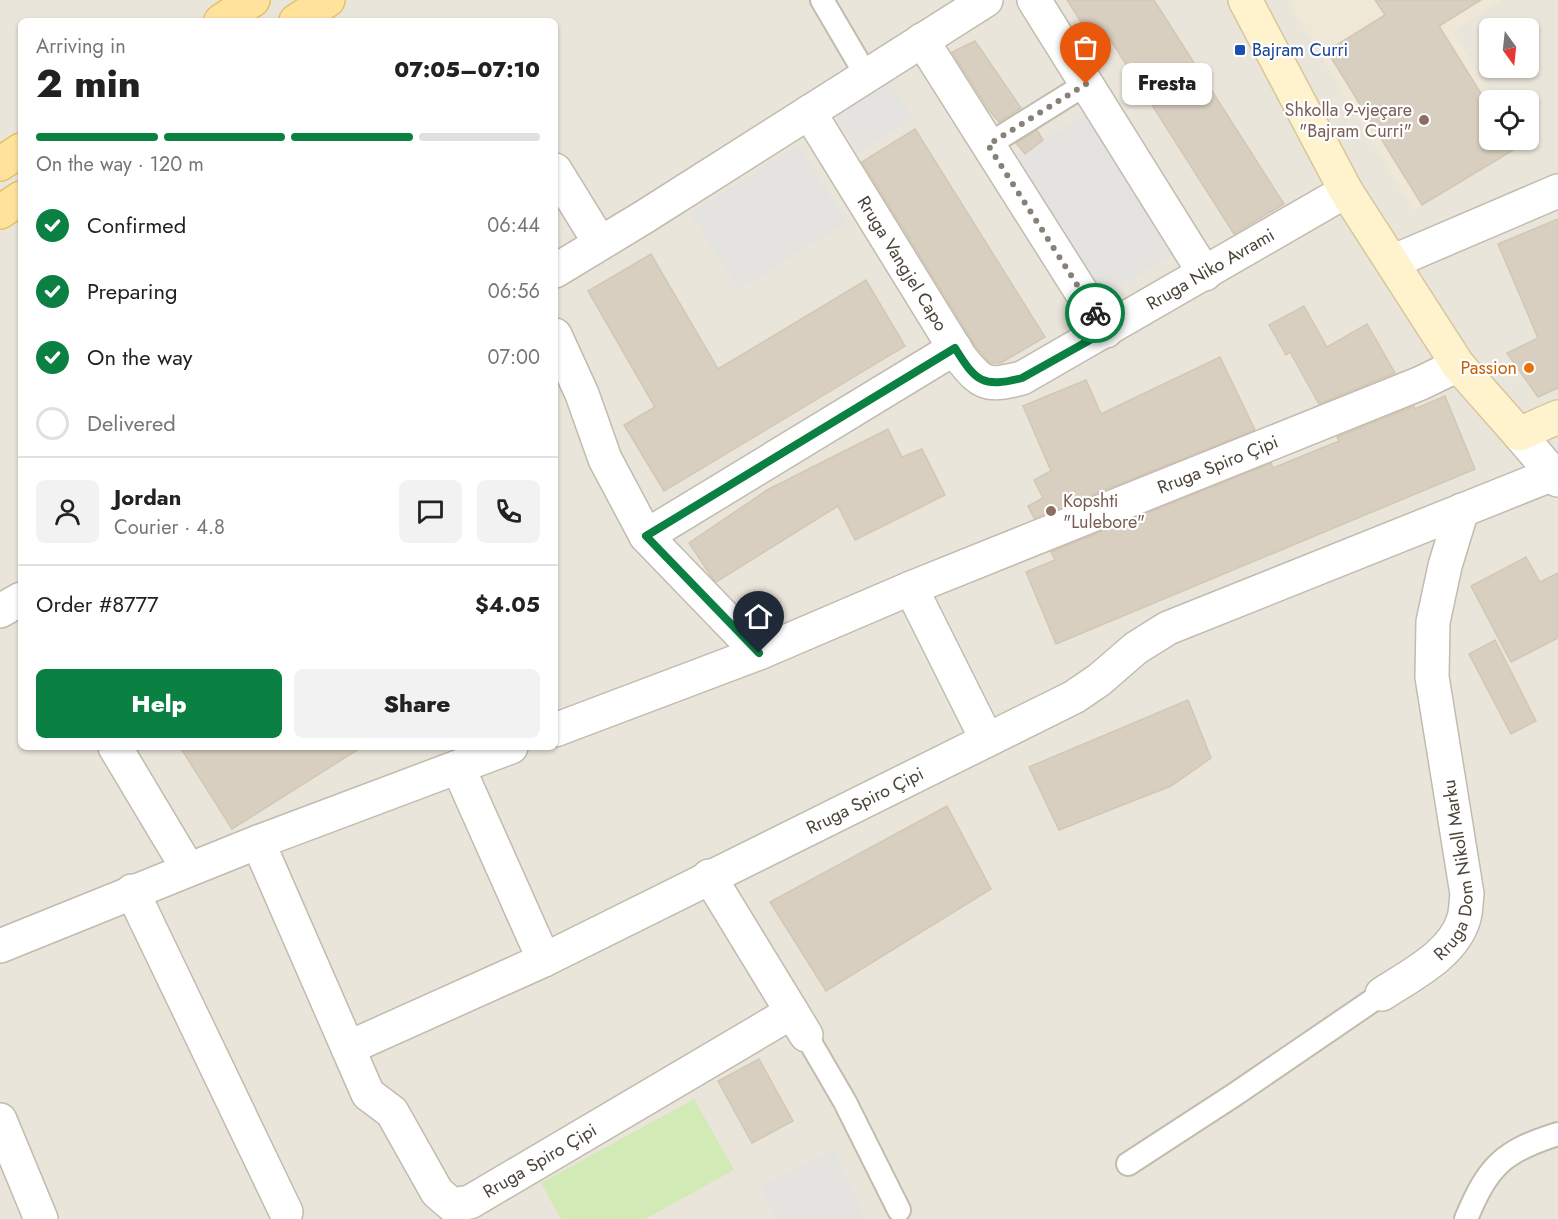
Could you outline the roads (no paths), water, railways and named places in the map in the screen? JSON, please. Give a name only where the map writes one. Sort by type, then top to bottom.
[{"type":"main road","points":[[226,18],[253,0]]},
{"type":"main road","points":[[301,18],[328,0]]},
{"type":"main road","points":[[0,164],[18,152]]},
{"type":"main road","points":[[0,212],[18,200]]},
{"type":"street","points":[[558,269],[986,0]]},
{"type":"street","points":[[1034,0],[1205,274]]},
{"type":"street","points":[[1245,0],[1346,191],[1458,365],[1555,477],[1462,510]]},
{"type":"street","points":[[922,40],[1106,331]]},
{"type":"street","name":"Rruga Vangjel Capo","points":[[646,536],[955,348],[809,112]]},
{"type":"street","points":[[558,175],[600,243]]},
{"type":"street","name":"Rruga Niko Avrami","points":[[955,348],[976,377],[990,384],[1022,378],[1346,191]]},
{"type":"street","points":[[1392,262],[1558,191]]},
{"type":"street","points":[[558,342],[582,394],[604,459],[646,536],[759,653]]},
{"type":"street","name":"Rruga Spiro Çipi","points":[[558,729],[759,653],[911,588],[1421,383],[1458,365]]},
{"type":"street","points":[[1519,434],[1558,417]]},
{"type":"street","name":"Rruga Spiro Çipi","points":[[348,1048],[544,960],[709,876],[1074,697],[1099,680],[1136,648],[1168,628],[1462,510]]},
{"type":"street","name":"Rruga Dom Nikoll Marku","points":[[1382,994],[1433,959],[1453,940],[1464,918],[1467,894],[1432,677],[1433,622],[1445,566],[1462,510]]},
{"type":"street","points":[[911,588],[987,740]]},
{"type":"street","points":[[0,611],[18,600]]},
{"type":"street","points":[[117,750],[188,869]]},
{"type":"street","points":[[0,946],[188,869],[503,750]]},
{"type":"street","points":[[458,767],[544,960]]},
{"type":"street","name":"Rruga Spiro Çipi","points":[[258,842],[368,1094],[392,1112],[437,1192],[452,1204],[470,1202],[799,1024]]},
{"type":"street","points":[[709,876],[799,1024]]},
{"type":"street","points":[[132,891],[286,1212]]},
{"type":"street","points":[[0,1120],[41,1219]]},
{"type":"lane","points":[[822,0],[866,75]]},
{"type":"lane","points":[[988,145],[1086,84]]},
{"type":"lane","name":"Rruga Dom Nikoll Marku","points":[[1128,1164],[1382,994]]},
{"type":"lane","points":[[799,1024],[845,1102],[899,1210]]},
{"type":"lane","points":[[1466,1219],[1478,1191],[1501,1160],[1531,1143],[1558,1134]]},
{"type":"place","name":"Bajram Curri","points":[[1240,50]]},
{"type":"place","name":"Fresta","points":[[1086,84]]},
{"type":"place","name":"Shkolla 9-vjeçare \"Bajram Curri\"","points":[[1424,120]]},
{"type":"place","name":"Passion","points":[[1529,368]]},
{"type":"place","name":"Kopshti \"Lulebore\"","points":[[1051,511]]}]
